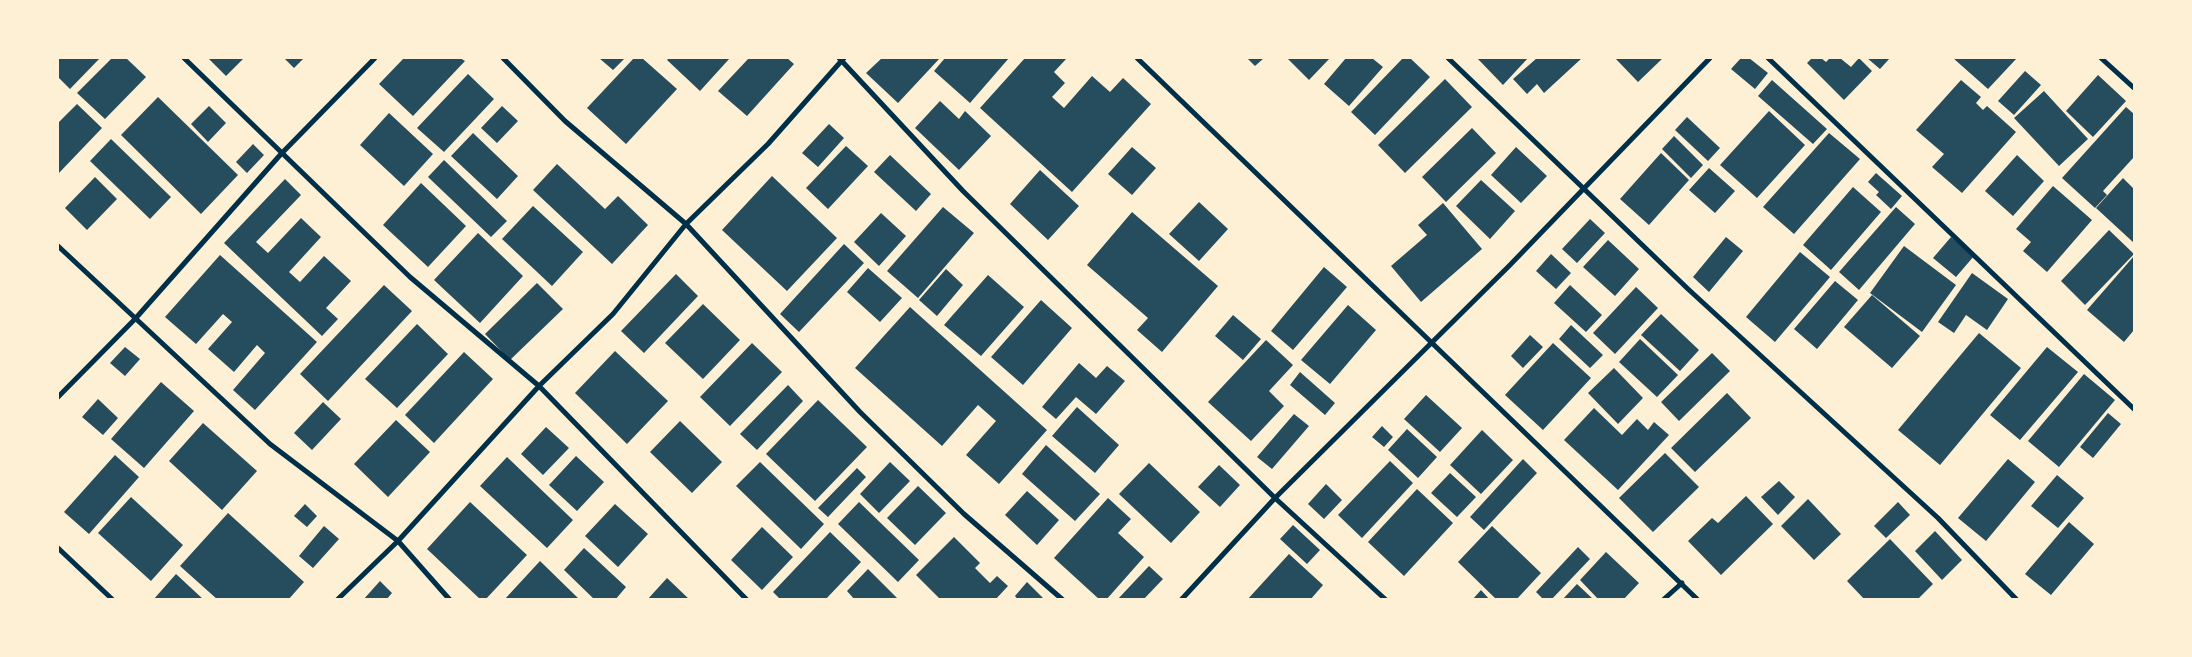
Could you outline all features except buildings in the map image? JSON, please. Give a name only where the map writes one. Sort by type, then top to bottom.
[{"type":"street","points":[[184,58],[410,277],[539,386],[747,600]]},
{"type":"street","points":[[58,397],[135,319],[281,154],[375,58]]},
{"type":"street","points":[[503,58],[565,120],[686,224],[860,412],[964,514],[1063,600]]},
{"type":"street","points":[[337,600],[398,541],[539,386],[613,314],[686,224],[768,144],[842,58],[963,191],[1275,498],[1386,600]]},
{"type":"street","points":[[1137,58],[1698,600]]},
{"type":"street","points":[[1448,58],[1688,289],[1938,518],[2017,600]]},
{"type":"street","points":[[1181,600],[1275,498],[1583,189],[1710,58]]},
{"type":"street","points":[[1768,58],[2134,409]]},
{"type":"street","points":[[2101,58],[2134,88]]},
{"type":"street","points":[[58,246],[270,444],[398,541],[450,600]]},
{"type":"street","points":[[58,548],[113,600]]},
{"type":"street","points":[[1664,600],[1682,583]]}]
